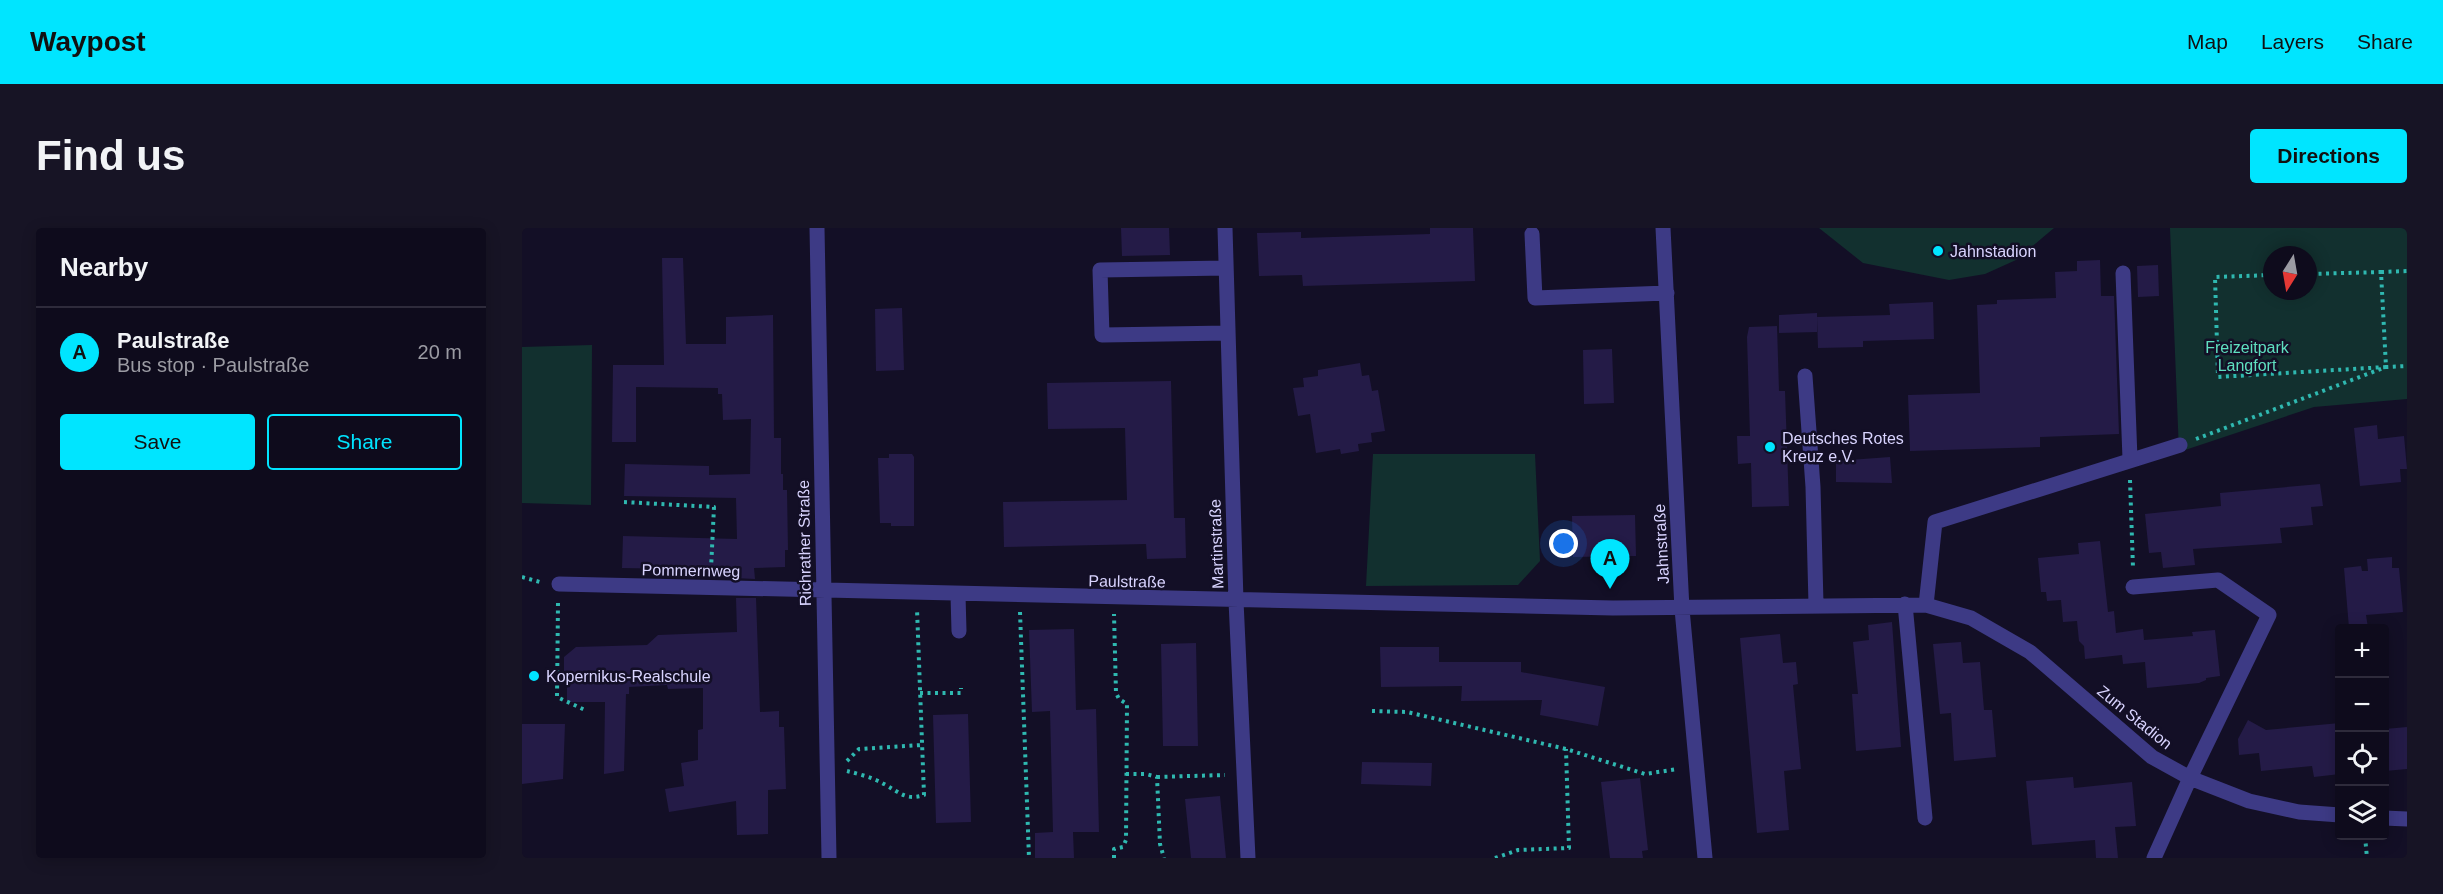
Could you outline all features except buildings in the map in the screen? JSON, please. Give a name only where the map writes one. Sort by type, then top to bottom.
[{"type":"street","name":"Richrather Straße","points":[[817,228],[822,591],[829,858]]},
{"type":"street","name":"Martinstraße","points":[[1225,228],[1236,601],[1248,858]]},
{"type":"street","name":"Jahnstraße","points":[[1664,228],[1682,609],[1705,858]]},
{"type":"street","points":[[1532,234],[1535,298],[1667,293]]},
{"type":"street","points":[[1226,268],[1100,270],[1101,313],[1102,335],[1228,333]]},
{"type":"street","points":[[2123,273],[2130,459]]},
{"type":"street","points":[[1805,376],[1813,488],[1816,604]]},
{"type":"street","points":[[1926,605],[1935,522],[2180,445]]},
{"type":"street","points":[[2133,587],[2218,580],[2269,615],[2154,858]]},
{"type":"street","name":"Pommernweg","points":[[559,584],[822,591]]},
{"type":"street","name":"Paulstraße","points":[[822,591],[1682,609]]},
{"type":"street","points":[[958,595],[959,632]]},
{"type":"street","name":"Zum Stadion","points":[[1682,609],[1816,604],[1905,604],[1926,605],[1971,618],[2030,652],[2152,757],[2190,778],[2249,801],[2300,812],[2335,815]]},
{"type":"street","points":[[1905,604],[1925,818]]},
{"type":"street","points":[[2389,818],[2407,819]]},
{"type":"path","points":[[2317,274],[2407,271]]},
{"type":"path","points":[[2381,272],[2386,367]]},
{"type":"path","points":[[2263,275],[2215,277],[2218,377],[2407,366]]},
{"type":"path","points":[[2180,445],[2386,367]]},
{"type":"path","points":[[2130,459],[2133,587]]},
{"type":"path","points":[[624,502],[714,507],[711,589]]},
{"type":"path","points":[[559,584],[557,697],[585,710]]},
{"type":"path","points":[[917,594],[924,795],[913,798],[901,795],[883,783],[839,770],[859,749],[922,745]]},
{"type":"path","points":[[1020,596],[1029,858]]},
{"type":"path","points":[[1114,598],[1116,693],[1119,699],[1127,704],[1126,840],[1123,847],[1114,849],[1114,858]]},
{"type":"path","points":[[920,693],[961,693],[961,688]]},
{"type":"path","points":[[1372,711],[1407,712],[1566,749],[1645,774],[1696,766]]},
{"type":"path","points":[[1495,858],[1518,850],[1569,848],[1566,749]]},
{"type":"path","points":[[1126,774],[1146,774],[1157,777],[1244,775]]},
{"type":"path","points":[[1157,777],[1160,844],[1164,858]]},
{"type":"path","points":[[2365,840],[2367,858]]},
{"type":"green space","name":"Jahnstadion","points":[[1819,228],[2054,228],[2016,260],[1985,274],[1949,280],[1863,263]]},
{"type":"green space","name":"Freizeitpark Langfort","points":[[2170,228],[2407,228],[2407,399],[2314,407],[2179,452]]},
{"type":"green space","points":[[592,345],[591,505],[522,503],[522,347]]},
{"type":"green space","points":[[1373,454],[1535,454],[1540,561],[1518,585],[1366,586]]},
{"type":"place","name":"Jahnstadion","points":[[1938,251]]},
{"type":"place","name":"Deutsches Rotes Kreuz e.V.","points":[[1770,447]]},
{"type":"place","name":"Paulstraße","points":[[1610,589]]},
{"type":"place","name":"Kopernikus-Realschule","points":[[534,676]]}]
